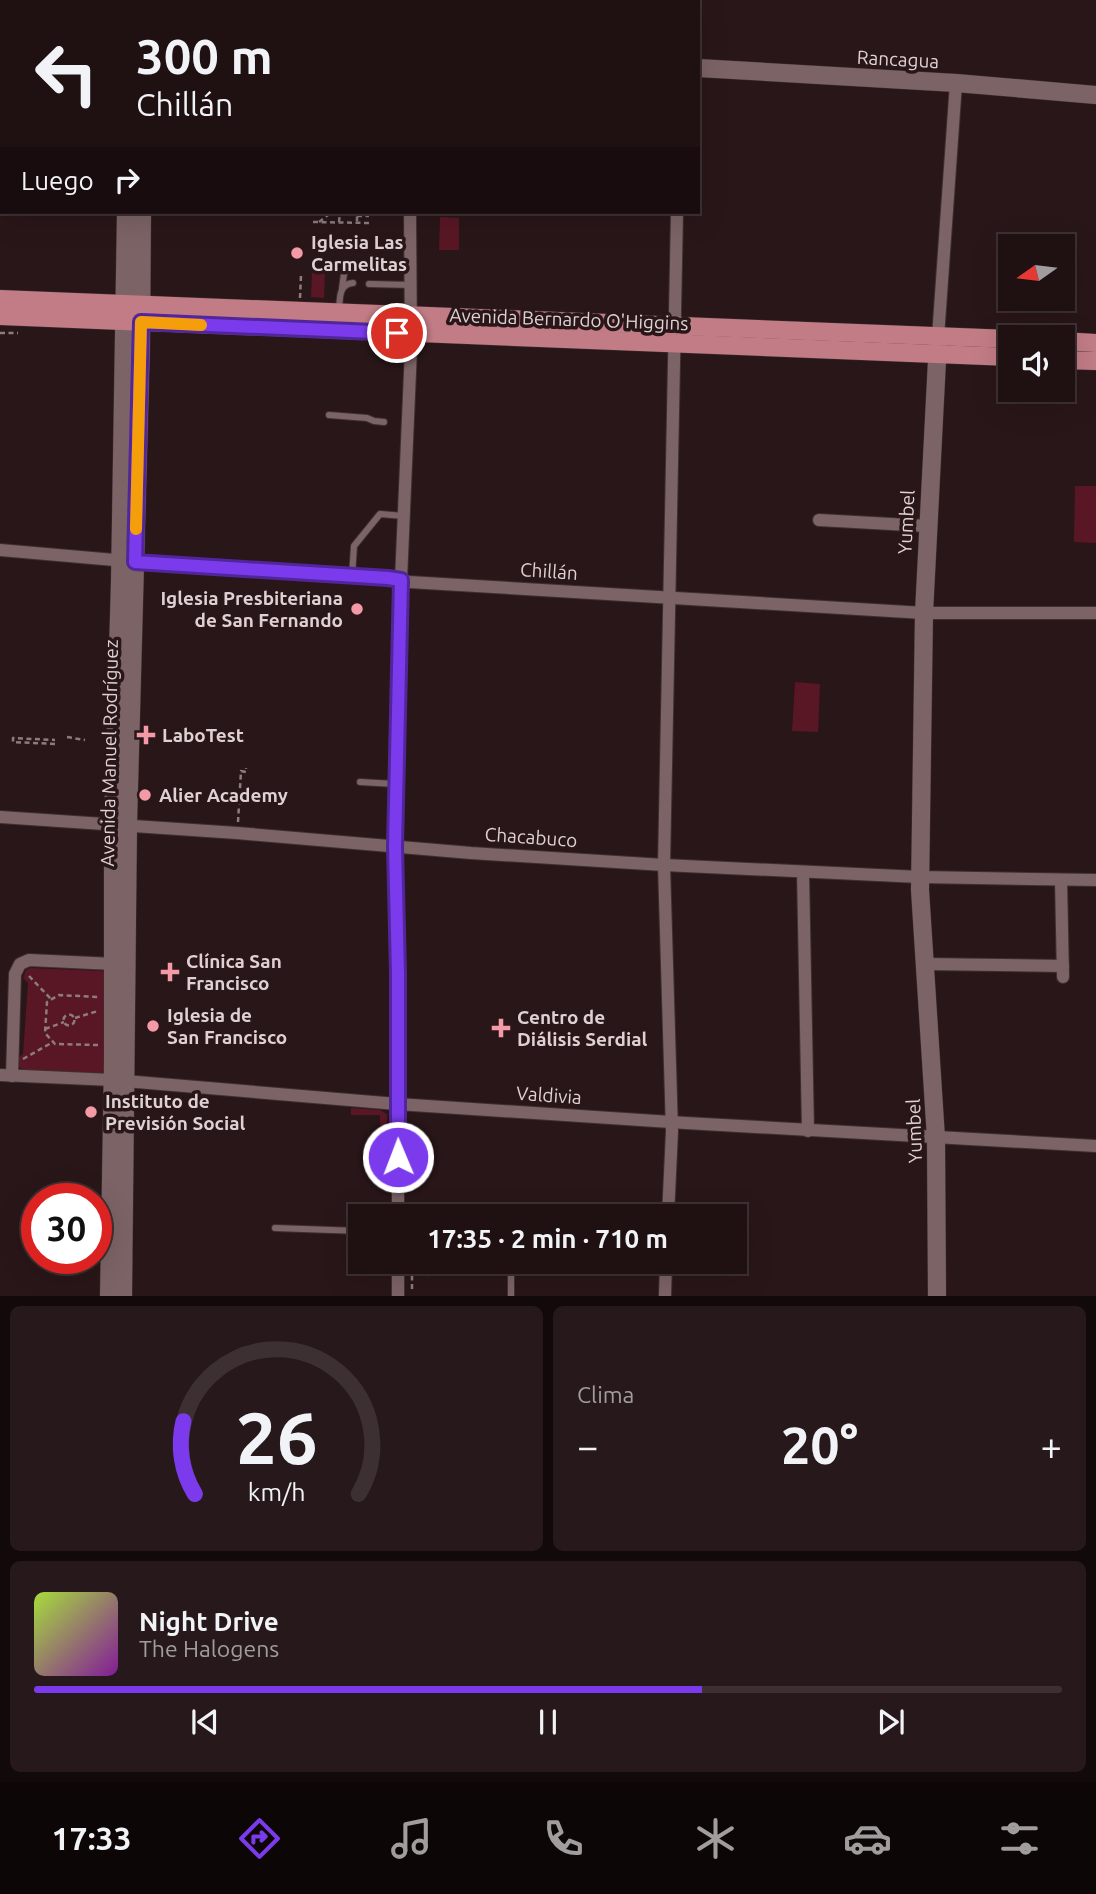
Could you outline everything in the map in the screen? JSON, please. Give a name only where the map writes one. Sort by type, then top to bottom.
[{"type":"main road","name":"Rancagua","points":[[700,68],[956,83],[1096,95]]},
{"type":"main road","name":"Avenida Manuel Rodríguez","points":[[127,214],[133,313]]},
{"type":"main road","name":"Avenida Manuel Rodríguez","points":[[109,1296],[119,1081],[114,964],[128,561],[133,313],[142,214]]},
{"type":"main road","name":"Avenida Bernardo O'Higgins","points":[[0,299],[133,313],[937,346],[998,356]]},
{"type":"main road","name":"Avenida Bernardo O'Higgins","points":[[0,316],[45,318],[133,313],[299,312],[339,313],[411,325]]},
{"type":"main road","name":"Avenida Bernardo O'Higgins","points":[[937,346],[998,340]]},
{"type":"main road","points":[[1075,342],[1096,343]]},
{"type":"main road","name":"Yumbel","points":[[936,1296],[936,1138],[920,877],[923,612],[937,346]]},
{"type":"main road","points":[[1075,360],[1096,361]]},
{"type":"main road","name":"Avenida Manuel Rodríguez","points":[[120,825],[119,1081],[123,1296]]},
{"type":"street","name":"Yumbel","points":[[937,346],[956,83]]},
{"type":"street","points":[[398,1204],[395,785],[404,516],[403,423],[411,325],[410,214]]},
{"type":"street","points":[[668,1204],[671,1122],[664,865],[677,214]]},
{"type":"street","points":[[819,520],[927,526]]},
{"type":"street","name":"Chillán","points":[[0,550],[669,598],[923,612],[1096,613]]},
{"type":"street","name":"Chacabuco","points":[[0,817],[237,832],[664,865],[920,877],[1096,880]]},
{"type":"street","points":[[803,872],[808,1130]]},
{"type":"street","points":[[924,964],[1063,971],[1061,880]]},
{"type":"street","points":[[8,1072],[15,974],[19,965],[29,960],[114,964]]},
{"type":"street","name":"Valdivia","points":[[8,1072],[210,1092],[1096,1146]]},
{"type":"street","points":[[398,1274],[398,1296]]},
{"type":"street","points":[[665,1296],[666,1274]]},
{"type":"lane","points":[[339,313],[344,274],[349,268],[353,269]]},
{"type":"lane","points":[[369,269],[410,270]]},
{"type":"lane","points":[[341,293],[347,284],[353,283]]},
{"type":"lane","points":[[369,284],[412,285]]},
{"type":"lane","points":[[0,323],[26,324],[45,318]]},
{"type":"lane","points":[[329,415],[384,422]]},
{"type":"lane","points":[[352,576],[354,545],[380,514],[404,516]]},
{"type":"lane","points":[[360,782],[395,785]]},
{"type":"lane","points":[[275,1228],[348,1231]]},
{"type":"lane","points":[[511,1274],[511,1296]]},
{"type":"path","points":[[319,222],[329,214]]},
{"type":"path","points":[[340,214],[340,222]]},
{"type":"path","points":[[354,214],[357,223]]},
{"type":"path","points":[[313,222],[369,223]]},
{"type":"path","points":[[299,312],[301,275]]},
{"type":"path","points":[[67,737],[85,740]]},
{"type":"path","points":[[13,738],[55,742],[13,742],[13,738]]},
{"type":"path","points":[[237,832],[241,771],[246,772],[246,768]]},
{"type":"path","points":[[19,965],[52,999]]},
{"type":"path","points":[[98,1045],[55,1044],[45,1033],[45,1029],[47,1002],[52,999],[59,995],[99,997]]},
{"type":"path","points":[[64,1022],[66,1015],[75,1018],[99,1011]]},
{"type":"path","points":[[64,1022],[68,1026],[72,1025],[75,1018]]},
{"type":"path","points":[[45,1029],[64,1022]]},
{"type":"path","points":[[8,1072],[53,1042]]},
{"type":"path","points":[[373,1166],[380,1160],[380,1145],[377,1142]]},
{"type":"path","points":[[411,1296],[412,1274]]},
{"type":"shaded area","points":[[440,217],[459,218],[459,250],[439,250]]},
{"type":"shaded area","points":[[312,271],[325,271],[324,298],[311,297]]},
{"type":"shaded area","points":[[1075,486],[1096,486],[1096,543],[1074,542]]},
{"type":"shaded area","points":[[795,682],[820,684],[818,732],[792,731]]},
{"type":"shaded area","points":[[26,970],[102,971],[106,974],[104,1070],[101,1073],[23,1070],[18,1066],[17,1059],[23,1054],[28,983],[23,978]]},
{"type":"shaded area","points":[[351,1108],[380,1110],[387,1114],[387,1153],[382,1153],[380,1115],[351,1115]]},
{"type":"slow traffic","points":[[136,529],[141,322],[201,325]]},
{"type":"place","name":"Iglesia Las Carmelitas","points":[[297,253]]},
{"type":"place","name":"Iglesia Presbiteriana de San Fernando","points":[[357,609]]},
{"type":"place","name":"LaboTest","points":[[146,735]]},
{"type":"place","name":"Alier Academy","points":[[145,795]]},
{"type":"place","name":"Clínica San Francisco","points":[[170,972]]},
{"type":"place","name":"Iglesia de San Francisco","points":[[153,1026]]},
{"type":"place","name":"Centro de Diálisis Serdial","points":[[501,1028]]},
{"type":"place","name":"Instituto de Previsión Social","points":[[91,1112]]},
{"type":"route","points":[[397,333],[141,322],[135,562],[401,580],[395,785],[398,1157]]}]
